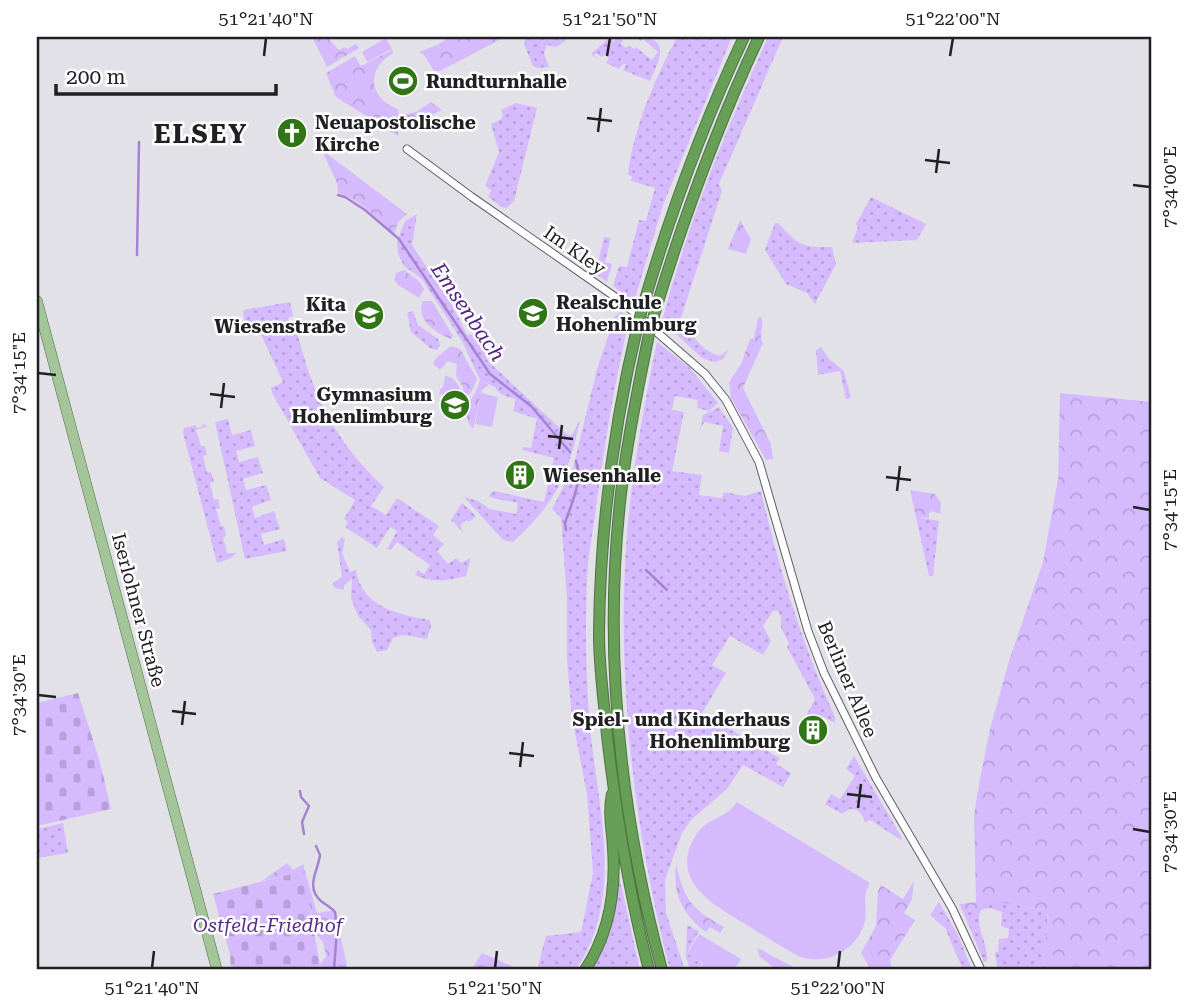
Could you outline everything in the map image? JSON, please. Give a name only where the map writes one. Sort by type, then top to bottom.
[{"type":"highway","points":[[649,970],[634,914],[613,788],[599,638],[601,560],[608,485],[621,399],[638,324],[665,230],[714,104],[744,37]]},
{"type":"highway","points":[[662,970],[646,908],[621,755],[615,643],[616,547],[622,485],[634,405],[654,315],[681,228],[727,107],[759,37]]},
{"type":"highway","points":[[585,970],[602,938],[611,900],[613,847],[608,809],[613,788]]},
{"type":"main road","name":"Iserlohner Straße","points":[[37,301],[217,970]]},
{"type":"street","name":"Im Kley","points":[[407,149],[623,302],[717,387]]},
{"type":"street","name":"Berliner Allee","points":[[717,387],[759,462],[808,631],[824,673],[876,778],[947,898],[981,970]]},
{"type":"green space","points":[[312,37],[327,37],[339,50],[356,44],[359,48],[327,67]]},
{"type":"green space","points":[[450,37],[505,37],[440,71],[434,71],[419,52]]},
{"type":"green space","points":[[525,37],[570,37],[557,47],[547,45],[544,54],[549,67],[538,68],[533,66],[524,44]]},
{"type":"green space","points":[[610,37],[613,43],[615,39],[612,37],[619,37],[626,48],[629,45],[634,49],[636,47],[652,60],[658,52],[643,39],[641,41],[635,37],[647,38],[659,45],[659,57],[650,81],[623,70],[626,65],[624,63],[619,69],[606,63],[609,58],[605,55],[594,55],[599,60],[591,54]]},
{"type":"green space","points":[[677,37],[732,37],[663,205],[634,302],[613,286],[619,266],[627,267],[639,220],[646,221],[655,188],[631,181],[632,177],[628,174],[646,103]]},
{"type":"green space","points":[[768,37],[783,37],[719,184],[722,191],[680,321],[688,324],[687,328],[694,337],[710,352],[720,356],[729,349],[723,359],[715,362],[702,358],[662,321],[709,177]]},
{"type":"green space","points":[[386,38],[392,49],[367,62],[362,52]]},
{"type":"green space","points":[[392,50],[393,53],[378,67],[374,83],[381,98],[398,109],[398,136],[336,97],[326,73],[355,56],[361,66]]},
{"type":"green space","points":[[431,102],[442,110],[407,127],[403,126],[402,115],[416,112]]},
{"type":"green space","points":[[516,103],[537,108],[514,201],[507,208],[488,197],[491,190],[485,186],[499,152],[491,124],[501,119],[501,110]]},
{"type":"green space","points":[[322,150],[407,214],[398,222],[394,235],[361,205],[338,193],[337,183]]},
{"type":"green space","points":[[871,197],[926,224],[917,240],[852,243],[858,227],[856,224]]},
{"type":"green space","points":[[417,214],[412,245],[453,307],[467,335],[482,334],[490,342],[484,350],[487,360],[565,433],[571,436],[580,420],[571,457],[558,487],[540,514],[513,542],[503,540],[464,497],[478,501],[490,509],[516,514],[518,503],[492,498],[489,496],[491,493],[494,491],[544,502],[554,458],[522,450],[523,447],[531,448],[537,419],[513,411],[516,399],[480,380],[462,341],[422,279],[404,266],[398,254],[397,241],[405,221]]},
{"type":"green space","points":[[740,220],[751,239],[746,254],[728,249]]},
{"type":"green space","points":[[775,223],[801,244],[832,247],[836,264],[815,304],[807,293],[786,284],[765,250]]},
{"type":"green space","points":[[604,237],[611,238],[605,262],[612,264],[607,282],[596,271]]},
{"type":"green space","points":[[404,270],[419,281],[424,289],[419,298],[394,280],[396,273]]},
{"type":"green space","points":[[423,301],[432,301],[453,336],[451,339],[433,329],[424,320],[421,308]]},
{"type":"green space","points":[[290,302],[293,316],[288,318],[291,328],[296,328],[309,374],[327,415],[351,452],[384,487],[371,506],[386,515],[397,498],[439,526],[433,535],[444,544],[437,551],[448,564],[456,558],[461,563],[471,558],[466,576],[440,580],[415,575],[418,570],[424,574],[430,565],[397,542],[385,553],[397,531],[390,527],[377,548],[345,527],[348,522],[344,519],[355,500],[320,478],[272,393],[271,388],[283,382],[258,328],[245,330],[243,310]]},
{"type":"green space","points":[[413,311],[418,325],[438,339],[440,345],[437,350],[430,348],[411,332],[407,313]]},
{"type":"green space","points":[[621,312],[630,317],[606,440],[589,555],[586,597],[590,727],[602,821],[604,883],[600,913],[591,942],[576,970],[537,970],[546,936],[581,932],[593,873],[587,794],[572,718],[561,518],[552,509],[573,468],[597,369],[615,316]]},
{"type":"green space","points":[[761,317],[763,343],[743,388],[771,444],[773,459],[766,460],[731,398],[729,382],[741,364],[750,339],[754,338],[758,318]]},
{"type":"green space","points":[[657,342],[690,368],[718,403],[709,411],[697,408],[698,400],[675,396],[672,410],[684,412],[672,471],[702,475],[699,495],[722,498],[724,492],[745,496],[761,491],[792,606],[835,717],[835,723],[822,716],[819,721],[807,714],[815,699],[787,647],[789,643],[781,628],[778,611],[773,611],[763,626],[771,641],[763,655],[730,636],[712,665],[726,673],[702,713],[780,758],[776,764],[791,773],[783,787],[743,765],[727,789],[691,820],[682,833],[665,880],[666,913],[685,970],[670,970],[647,867],[632,760],[624,653],[628,521],[638,444]]},
{"type":"green space","points":[[451,346],[460,349],[477,379],[472,391],[464,399],[463,387],[456,376],[457,364],[448,361],[440,370],[433,364],[436,358]]},
{"type":"green space","points":[[821,347],[829,359],[844,371],[851,398],[846,399],[840,371],[818,375],[816,350]]},
{"type":"green space","points":[[445,376],[458,384],[459,400],[439,394]]},
{"type":"green space","points":[[480,380],[489,385],[482,390],[473,429],[467,410]]},
{"type":"green space","points":[[481,393],[498,397],[492,427],[475,424]]},
{"type":"green space","points":[[1060,393],[1152,402],[1152,970],[1043,970],[1048,911],[995,903],[974,908],[964,914],[959,904],[976,902],[974,815],[979,784],[990,729],[1009,661],[1043,562],[1058,479]]},
{"type":"green space","points":[[719,407],[733,428],[729,453],[719,451],[723,426],[704,422],[700,431],[703,415]]},
{"type":"green space","points":[[228,419],[232,435],[251,430],[255,446],[236,451],[239,462],[258,457],[263,473],[243,479],[246,490],[266,485],[271,500],[252,507],[255,518],[274,511],[280,529],[261,534],[264,545],[284,539],[287,551],[245,559],[215,422]]},
{"type":"green space","points":[[202,424],[208,426],[196,430],[201,446],[205,446],[207,455],[203,456],[207,473],[211,472],[214,482],[210,483],[214,500],[218,499],[220,508],[216,509],[221,526],[224,526],[226,536],[223,537],[227,553],[237,553],[217,563],[183,433],[184,428],[196,425],[196,428],[202,427]]},
{"type":"green space","points":[[910,490],[935,494],[941,503],[940,514],[932,511],[929,518],[916,517]]},
{"type":"green space","points":[[462,503],[476,516],[460,526],[464,533],[451,520]]},
{"type":"green space","points":[[916,517],[939,521],[933,576],[929,576]]},
{"type":"green space","points":[[342,537],[345,540],[342,553],[350,572],[356,570],[365,592],[383,607],[430,620],[427,639],[403,635],[393,638],[387,650],[377,652],[372,642],[371,630],[358,616],[351,598],[352,579],[344,585],[344,590],[334,588],[333,583],[342,577],[337,542]]},
{"type":"green space","points":[[78,693],[100,762],[111,809],[37,826],[37,703]]},
{"type":"green space","points":[[854,756],[901,840],[870,820],[865,822],[856,810],[850,809],[842,814],[825,804],[831,794],[840,799],[855,776],[846,769]]},
{"type":"green space","points":[[737,802],[870,883],[865,898],[865,921],[856,940],[848,948],[839,954],[819,959],[798,956],[721,909],[699,890],[691,879],[687,866],[689,851],[701,829]]},
{"type":"green space","points":[[63,823],[68,853],[37,858],[37,829]]},
{"type":"green space","points":[[616,862],[640,970],[589,970]]},
{"type":"green space","points":[[287,863],[293,870],[303,864],[317,913],[335,910],[348,970],[321,970],[320,964],[326,956],[323,942],[317,935],[300,872],[262,881]]},
{"type":"green space","points":[[676,865],[691,902],[724,927],[720,933],[710,927],[706,932],[685,911],[676,885]]},
{"type":"green space","name":"Ostfeld-Friedhof","points":[[303,871],[321,970],[231,970],[230,954],[213,894]]},
{"type":"green space","points":[[914,881],[912,899],[904,913],[915,920],[890,960],[892,970],[871,970],[861,953],[876,926],[878,891],[881,885],[903,899]]},
{"type":"green space","points":[[939,902],[958,935],[972,970],[963,970],[945,928],[930,915]]},
{"type":"green space","points":[[988,902],[1003,902],[1048,911],[1043,970],[1003,970],[997,966],[995,952],[998,952],[999,939],[1008,938],[1009,929],[1001,926],[1002,912],[990,908],[981,910],[979,916],[987,955],[987,961],[984,962],[964,914],[975,906]]},
{"type":"green space","points":[[687,925],[699,931],[687,953],[702,963],[698,970],[690,970],[686,957]]},
{"type":"green space","points":[[699,934],[741,959],[734,970],[699,970],[703,963],[687,954]]},
{"type":"green space","points":[[758,948],[801,970],[777,970],[759,956]]},
{"type":"green space","points":[[482,953],[512,966],[513,970],[471,970]]},
{"type":"waterway","points":[[137,255],[139,142]]},
{"type":"waterway","name":"Emsenbach","points":[[338,195],[365,210],[399,239],[490,374],[531,406],[570,452]]},
{"type":"waterway","name":"Emsenbach","points":[[566,530],[565,523],[577,485],[576,461]]},
{"type":"waterway","name":"Emsenbach","points":[[646,570],[667,590]]},
{"type":"waterway","points":[[300,791],[301,797],[309,806],[302,822],[304,834]]},
{"type":"waterway","points":[[316,846],[320,855],[314,890],[316,896],[335,912],[337,928],[334,970]]},
{"type":"place","name":"Rundturnhalle","points":[[403,81]]},
{"type":"place","name":"Neuapostolische Kirche","points":[[292,133]]},
{"type":"place","name":"Realschule Hohenlimburg","points":[[533,313]]},
{"type":"place","name":"Kita Wiesenstraße","points":[[369,315]]},
{"type":"place","name":"Gymnasium Hohenlimburg","points":[[455,405]]},
{"type":"place","name":"Wiesenhalle","points":[[520,475]]},
{"type":"place","name":"Spiel- und Kinderhaus Hohenlimburg","points":[[813,730]]},
{"type":"district","name":"ELSEY","points":[[201,134]]}]
